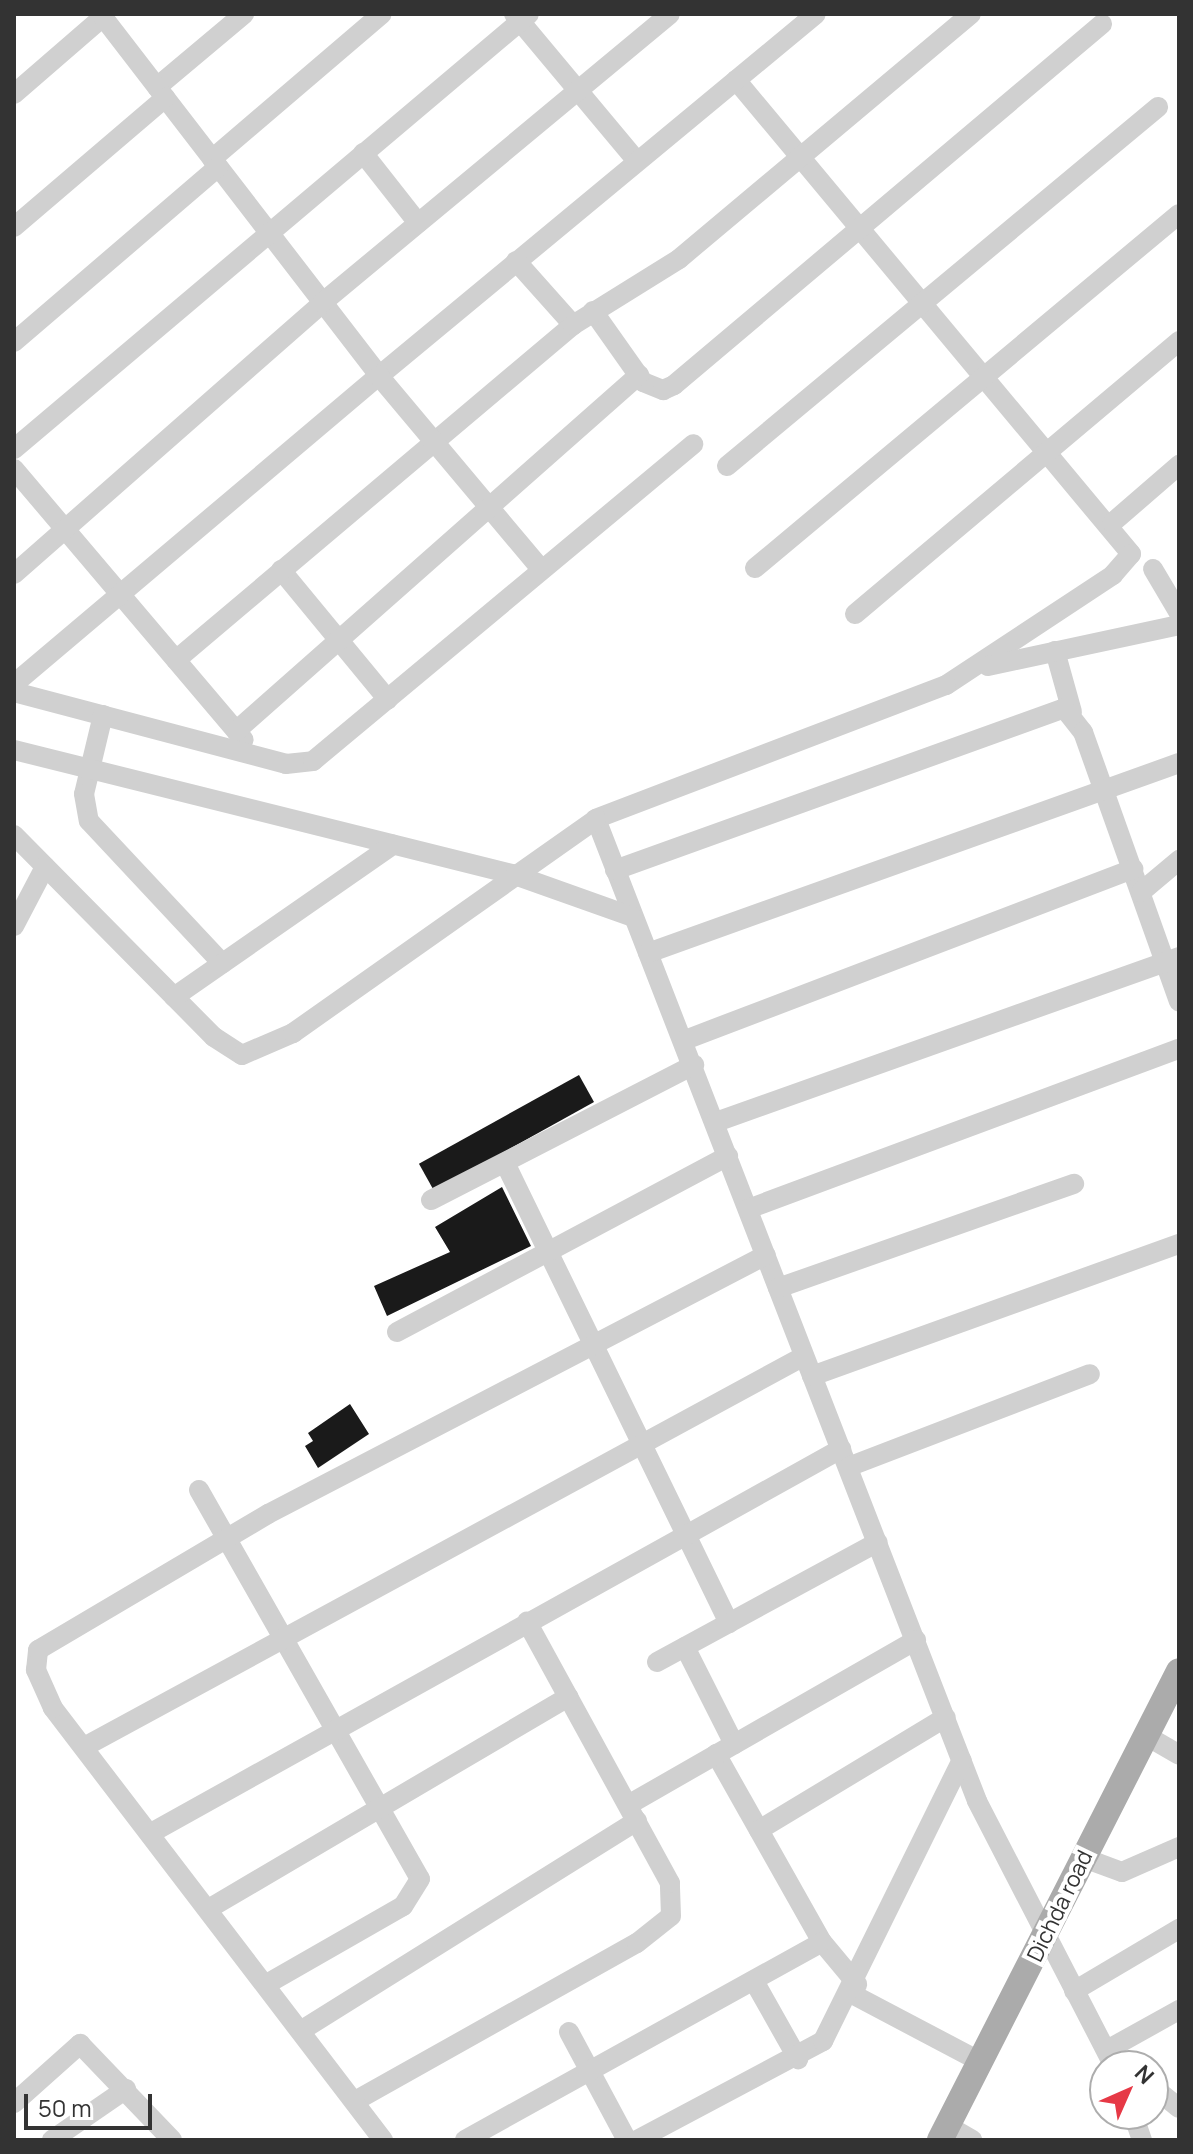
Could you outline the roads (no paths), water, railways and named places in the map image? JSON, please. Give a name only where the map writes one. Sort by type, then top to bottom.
[{"type":"main road","name":"Dichda road","points":[[944,2133],[1179,1671]]},
{"type":"street","points":[[14,227],[244,14]]},
{"type":"street","points":[[16,337],[382,14]]},
{"type":"street","points":[[14,574],[322,303],[670,14]]},
{"type":"street","points":[[14,684],[516,261],[816,14]]},
{"type":"street","points":[[176,660],[573,325],[679,259],[971,14]]},
{"type":"street","points":[[14,449],[521,16],[637,161]]},
{"type":"street","points":[[14,94],[93,19],[161,93],[379,376],[541,569]]},
{"type":"street","points":[[593,311],[639,375],[653,388],[674,385],[1102,24]]},
{"type":"street","points":[[736,80],[1112,523],[1131,554],[1126,565],[977,668]]},
{"type":"street","points":[[727,466],[1158,107]]},
{"type":"street","points":[[363,153],[418,223]]},
{"type":"street","points":[[755,568],[1179,214]]},
{"type":"street","points":[[516,261],[573,325]]},
{"type":"street","points":[[855,614],[1179,341]]},
{"type":"street","points":[[236,731],[486,506],[639,375]]},
{"type":"street","points":[[14,692],[260,757],[313,761],[693,444]]},
{"type":"street","points":[[1112,523],[1179,465]]},
{"type":"street","points":[[14,469],[260,757]]},
{"type":"street","points":[[1153,569],[1179,613]]},
{"type":"street","points":[[281,570],[388,700]]},
{"type":"street","points":[[14,835],[227,1048],[256,1054],[512,874],[596,819],[977,668],[1179,625]]},
{"type":"street","points":[[1055,651],[1072,712],[1141,892],[1172,959],[1179,1001]]},
{"type":"street","points":[[615,870],[1030,717],[1072,712]]},
{"type":"street","points":[[103,715],[89,769],[84,809],[96,834],[222,963]]},
{"type":"street","points":[[14,750],[512,874],[633,917]]},
{"type":"street","points":[[648,953],[1179,763]]},
{"type":"street","points":[[596,819],[685,1040],[804,1356],[962,1760],[1043,1942],[1106,2050]]},
{"type":"street","points":[[174,997],[393,845]]},
{"type":"street","points":[[1141,892],[1179,860]]},
{"type":"street","points":[[14,926],[45,867]]},
{"type":"street","points":[[685,1040],[1133,869]]},
{"type":"street","points":[[716,1122],[1172,959]]},
{"type":"street","points":[[748,1209],[1179,1049]]},
{"type":"street","points":[[431,1200],[694,1065]]},
{"type":"street","points":[[397,1332],[552,1254],[728,1156]]},
{"type":"street","points":[[505,1163],[688,1531],[729,1623]]},
{"type":"street","points":[[778,1288],[1074,1184]]},
{"type":"street","points":[[812,1376],[1179,1244]]},
{"type":"street","points":[[383,2140],[44,1693],[38,1650],[227,1537],[595,1341],[766,1255]]},
{"type":"street","points":[[84,1747],[642,1438],[804,1356]]},
{"type":"street","points":[[151,1833],[688,1531],[845,1458],[1090,1374]]},
{"type":"street","points":[[199,1490],[382,1810],[419,1889],[403,1906],[267,1984]]},
{"type":"street","points":[[657,1662],[878,1542]]},
{"type":"street","points":[[355,2101],[663,1924],[674,1895],[527,1622]]},
{"type":"street","points":[[302,2030],[725,1749],[916,1640]]},
{"type":"street","points":[[685,1647],[759,1830],[822,1942],[854,1989],[981,2062]]},
{"type":"street","points":[[210,1908],[382,1810],[568,1697]]},
{"type":"street","points":[[759,1830],[946,1717]]},
{"type":"street","points":[[1145,1735],[1179,1755]]},
{"type":"street","points":[[637,2140],[798,2059],[823,2041],[854,1989],[962,1760]]},
{"type":"street","points":[[1084,1858],[1122,1872],[1179,1847]]},
{"type":"street","points":[[1074,1991],[1179,1929]]},
{"type":"street","points":[[465,2140],[822,1942]]},
{"type":"street","points":[[754,1981],[798,2059]]},
{"type":"street","points":[[1122,2050],[1179,2010]]},
{"type":"street","points":[[569,2032],[627,2140]]},
{"type":"street","points":[[14,2103],[80,2044],[172,2140]]},
{"type":"street","points":[[52,2140],[126,2089]]},
{"type":"street","points":[[944,2133],[972,2140]]}]
